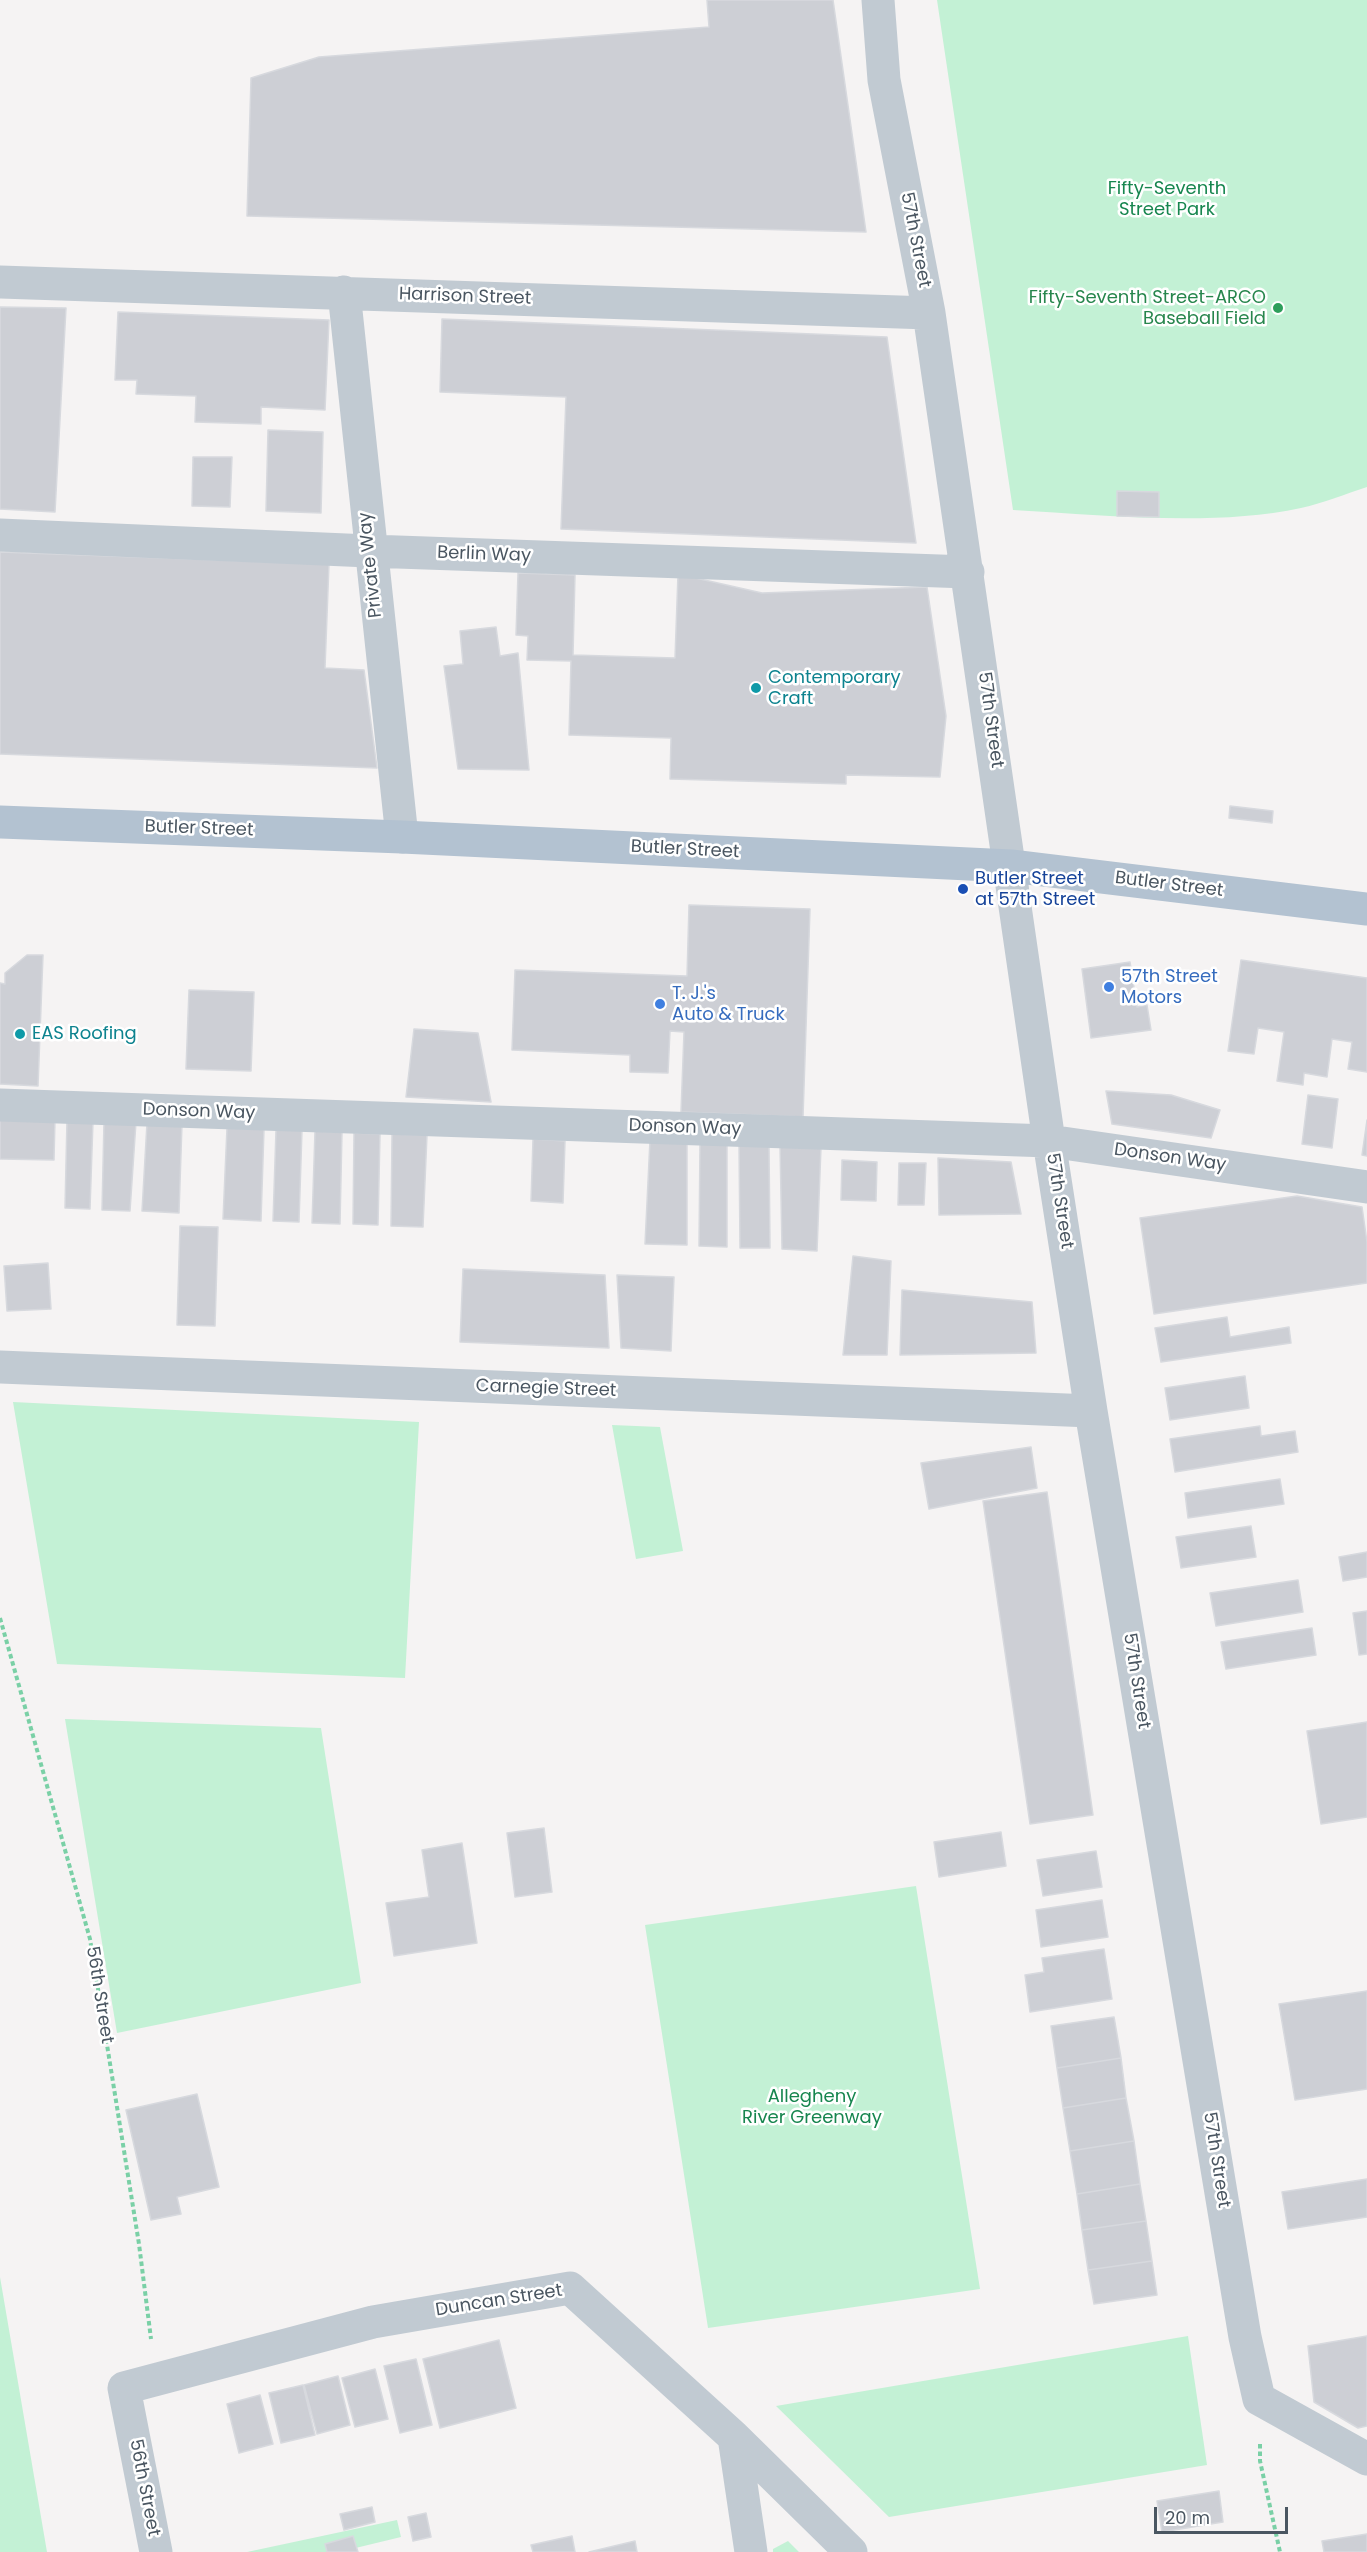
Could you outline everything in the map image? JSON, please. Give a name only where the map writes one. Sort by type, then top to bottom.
[{"type":"main road","name":"Butler Street","points":[[0,822],[402,837],[1011,866],[1367,909]]},
{"type":"street","name":"57th Street","points":[[878,0],[884,80],[929,313],[1011,866],[1049,1141],[1091,1411],[1245,2337],[1259,2399],[1367,2459]]},
{"type":"street","name":"Harrison Street","points":[[0,282],[929,313]]},
{"type":"street","name":"Private Way","points":[[344,292],[369,551],[402,837]]},
{"type":"street","name":"Berlin Way","points":[[0,535],[369,551],[968,572]]},
{"type":"street","name":"Donson Way","points":[[0,1105],[1049,1141],[1367,1187]]},
{"type":"street","name":"Carnegie Street","points":[[0,1367],[1091,1411]]},
{"type":"street","name":"Duncan Street","points":[[124,2388],[373,2322],[570,2288],[734,2437],[851,2552]]},
{"type":"street","name":"56th Street","points":[[124,2388],[156,2552]]},
{"type":"street","points":[[734,2437],[751,2552]]},
{"type":"path","name":"56th Street","points":[[0,1618],[90,1939],[139,2244],[156,2381]]},
{"type":"path","points":[[1260,2442],[1260,2461],[1280,2552]]},
{"type":"green space","name":"Fifty-Seventh Street Park","points":[[937,0],[1367,0],[1367,487],[1301,508],[1231,517],[1121,517],[1013,510]]},
{"type":"green space","points":[[13,1402],[419,1422],[405,1678],[57,1664]]},
{"type":"green space","points":[[612,1425],[660,1427],[683,1551],[636,1559]]},
{"type":"green space","points":[[65,1719],[321,1728],[361,1983],[117,2033]]},
{"type":"green space","name":"Allegheny River Greenway","points":[[916,1886],[980,2289],[708,2328],[645,1925]]},
{"type":"green space","points":[[0,2277],[47,2552],[0,2552]]},
{"type":"green space","points":[[1188,2336],[1207,2465],[889,2517],[776,2406]]},
{"type":"green space","points":[[397,2520],[401,2537],[339,2552],[247,2552]]},
{"type":"green space","points":[[788,2541],[799,2552],[773,2552],[773,2549]]},
{"type":"building","points":[[707,0],[833,0],[866,232],[247,216],[251,78],[319,57],[709,27]]},
{"type":"building","points":[[0,307],[66,308],[55,512],[0,509]]},
{"type":"building","points":[[118,312],[329,320],[325,410],[261,407],[261,424],[195,422],[196,396],[136,394],[137,380],[115,380]]},
{"type":"building","points":[[442,319],[887,337],[916,543],[561,529],[566,397],[440,392]]},
{"type":"building","points":[[268,430],[323,432],[321,513],[266,511]]},
{"type":"building","points":[[193,457],[232,457],[230,507],[192,506]]},
{"type":"building","points":[[1117,491],[1159,492],[1159,517],[1117,516]]},
{"type":"building","points":[[0,552],[329,564],[325,668],[364,670],[377,768],[0,754]]},
{"type":"building","name":"Contemporary Craft","points":[[518,573],[575,575],[573,655],[675,658],[678,574],[762,593],[927,587],[946,716],[940,777],[846,775],[846,784],[670,779],[671,738],[569,735],[571,661],[527,660],[528,636],[516,635]]},
{"type":"building","points":[[496,627],[500,656],[518,653],[529,770],[458,769],[444,666],[463,664],[460,631]]},
{"type":"building","points":[[1230,806],[1273,811],[1272,823],[1229,818]]},
{"type":"building","name":"T. J.'s Auto & Truck","points":[[689,905],[810,909],[803,1117],[681,1112],[684,1032],[670,1031],[668,1073],[630,1072],[630,1055],[512,1050],[515,970],[687,976]]},
{"type":"building","name":"EAS Roofing","points":[[27,955],[43,955],[38,1086],[0,1084],[0,983],[5,984],[5,973]]},
{"type":"building","points":[[1241,960],[1367,978],[1367,1072],[1348,1069],[1352,1042],[1332,1039],[1327,1077],[1304,1073],[1303,1085],[1277,1081],[1284,1032],[1258,1028],[1254,1054],[1228,1051]]},
{"type":"building","name":"57th Street Motors","points":[[1130,962],[1137,1007],[1147,1005],[1151,1030],[1091,1038],[1082,969]]},
{"type":"building","points":[[189,990],[254,992],[251,1071],[186,1069]]},
{"type":"building","points":[[414,1029],[478,1033],[491,1102],[406,1097]]},
{"type":"building","points":[[1106,1091],[1171,1095],[1220,1110],[1211,1138],[1112,1124]]},
{"type":"building","points":[[1308,1095],[1338,1099],[1332,1148],[1302,1144]]},
{"type":"building","points":[[0,1117],[55,1119],[54,1160],[0,1159]]},
{"type":"building","points":[[67,1119],[93,1121],[90,1209],[65,1208]]},
{"type":"building","points":[[1367,1120],[1367,1156],[1362,1155]]},
{"type":"building","points":[[104,1121],[136,1122],[130,1211],[102,1210]]},
{"type":"building","points":[[147,1123],[182,1124],[179,1213],[142,1211]]},
{"type":"building","points":[[227,1128],[264,1129],[261,1221],[223,1219]]},
{"type":"building","points":[[276,1130],[302,1130],[299,1222],[273,1221]]},
{"type":"building","points":[[315,1131],[342,1132],[340,1224],[312,1223]]},
{"type":"building","points":[[354,1133],[380,1134],[378,1225],[353,1224]]},
{"type":"building","points":[[392,1134],[427,1135],[423,1227],[391,1226]]},
{"type":"building","points":[[533,1139],[565,1141],[563,1203],[531,1201]]},
{"type":"building","points":[[650,1140],[687,1141],[687,1245],[645,1244]]},
{"type":"building","points":[[700,1142],[727,1143],[727,1247],[699,1246]]},
{"type":"building","points":[[739,1144],[769,1145],[770,1248],[740,1248]]},
{"type":"building","points":[[780,1145],[821,1147],[817,1251],[782,1249]]},
{"type":"building","points":[[938,1158],[1011,1162],[1021,1214],[939,1215]]},
{"type":"building","points":[[842,1160],[877,1162],[876,1201],[841,1200]]},
{"type":"building","points":[[899,1163],[926,1163],[924,1205],[898,1205]]},
{"type":"building","points":[[1297,1196],[1362,1207],[1367,1242],[1367,1283],[1154,1314],[1140,1218]]},
{"type":"building","points":[[180,1226],[218,1227],[215,1326],[177,1325]]},
{"type":"building","points":[[853,1256],[891,1261],[887,1355],[843,1355]]},
{"type":"building","points":[[48,1263],[51,1309],[7,1311],[4,1266]]},
{"type":"building","points":[[463,1269],[605,1275],[609,1348],[460,1342]]},
{"type":"building","points":[[617,1275],[674,1277],[671,1351],[621,1348]]},
{"type":"building","points":[[902,1290],[1032,1302],[1036,1353],[900,1355]]},
{"type":"building","points":[[1227,1317],[1230,1337],[1289,1327],[1291,1343],[1161,1362],[1155,1328]]},
{"type":"building","points":[[1245,1376],[1249,1408],[1170,1420],[1165,1388]]},
{"type":"building","points":[[1260,1426],[1261,1436],[1295,1431],[1298,1452],[1175,1472],[1170,1439]]},
{"type":"building","points":[[1031,1447],[1037,1488],[929,1509],[921,1463]]},
{"type":"building","points":[[1280,1479],[1284,1504],[1188,1518],[1185,1493]]},
{"type":"building","points":[[1047,1492],[1093,1815],[1030,1824],[983,1501]]},
{"type":"building","points":[[1251,1526],[1256,1557],[1181,1568],[1176,1537]]},
{"type":"building","points":[[1367,1552],[1367,1577],[1343,1581],[1339,1557]]},
{"type":"building","points":[[1298,1580],[1303,1612],[1216,1626],[1210,1593]]},
{"type":"building","points":[[1367,1611],[1367,1654],[1359,1655],[1353,1613]]},
{"type":"building","points":[[1312,1628],[1316,1655],[1226,1669],[1221,1642]]},
{"type":"building","points":[[1367,1722],[1367,1817],[1321,1824],[1307,1731]]},
{"type":"building","points":[[544,1828],[552,1892],[515,1897],[507,1833]]},
{"type":"building","points":[[1001,1832],[1006,1866],[939,1877],[934,1842]]},
{"type":"building","points":[[462,1843],[477,1943],[394,1956],[386,1903],[429,1897],[422,1850]]},
{"type":"building","points":[[1096,1851],[1102,1887],[1043,1896],[1037,1860]]},
{"type":"building","points":[[1102,1900],[1108,1937],[1041,1947],[1036,1910]]},
{"type":"building","points":[[1104,1949],[1112,1999],[1030,2012],[1025,1975],[1044,1972],[1042,1958]]},
{"type":"building","points":[[1367,1991],[1367,2089],[1295,2100],[1279,2004]]},
{"type":"building","points":[[1114,2017],[1121,2058],[1057,2068],[1051,2026]]},
{"type":"building","points":[[1121,2058],[1126,2098],[1063,2108],[1057,2068]]},
{"type":"building","points":[[197,2094],[219,2187],[177,2197],[181,2214],[151,2220],[126,2110]]},
{"type":"building","points":[[1126,2098],[1134,2141],[1070,2151],[1063,2108]]},
{"type":"building","points":[[1134,2141],[1140,2184],[1077,2194],[1070,2151]]},
{"type":"building","points":[[1367,2179],[1367,2217],[1288,2229],[1282,2192]]},
{"type":"building","points":[[1140,2184],[1146,2221],[1082,2230],[1077,2194]]},
{"type":"building","points":[[1146,2221],[1152,2261],[1088,2270],[1082,2230]]},
{"type":"building","points":[[1152,2261],[1157,2295],[1094,2304],[1088,2270]]},
{"type":"building","points":[[1367,2336],[1367,2426],[1358,2428],[1314,2402],[1308,2346]]},
{"type":"building","points":[[499,2340],[516,2408],[440,2428],[423,2359]]},
{"type":"building","points":[[416,2359],[432,2425],[400,2433],[384,2366]]},
{"type":"building","points":[[375,2369],[388,2419],[355,2427],[342,2378]]},
{"type":"building","points":[[338,2376],[350,2425],[317,2434],[304,2385]]},
{"type":"building","points":[[303,2385],[315,2435],[281,2443],[269,2393]]},
{"type":"building","points":[[260,2395],[273,2444],[239,2453],[227,2404]]},
{"type":"building","points":[[1219,2491],[1223,2522],[1162,2532],[1157,2501]]},
{"type":"building","points":[[372,2507],[375,2522],[344,2530],[340,2514]]},
{"type":"building","points":[[426,2513],[431,2537],[413,2541],[408,2517]]},
{"type":"building","points":[[1367,2534],[1367,2552],[1324,2552],[1322,2541]]},
{"type":"building","points":[[353,2536],[358,2552],[327,2552],[325,2544]]},
{"type":"building","points":[[572,2536],[575,2552],[533,2552],[531,2545]]},
{"type":"building","points":[[635,2541],[637,2552],[589,2552]]},
{"type":"place","name":"Fifty-Seventh Street-ARCO Baseball Field","points":[[1278,308]]},
{"type":"place","name":"Contemporary Craft","points":[[756,688]]},
{"type":"place","name":"Butler Street at 57th Street","points":[[963,889]]},
{"type":"place","name":"57th Street Motors","points":[[1109,987]]},
{"type":"place","name":"T. J.'s Auto & Truck","points":[[660,1004]]},
{"type":"place","name":"EAS Roofing","points":[[20,1034]]}]
